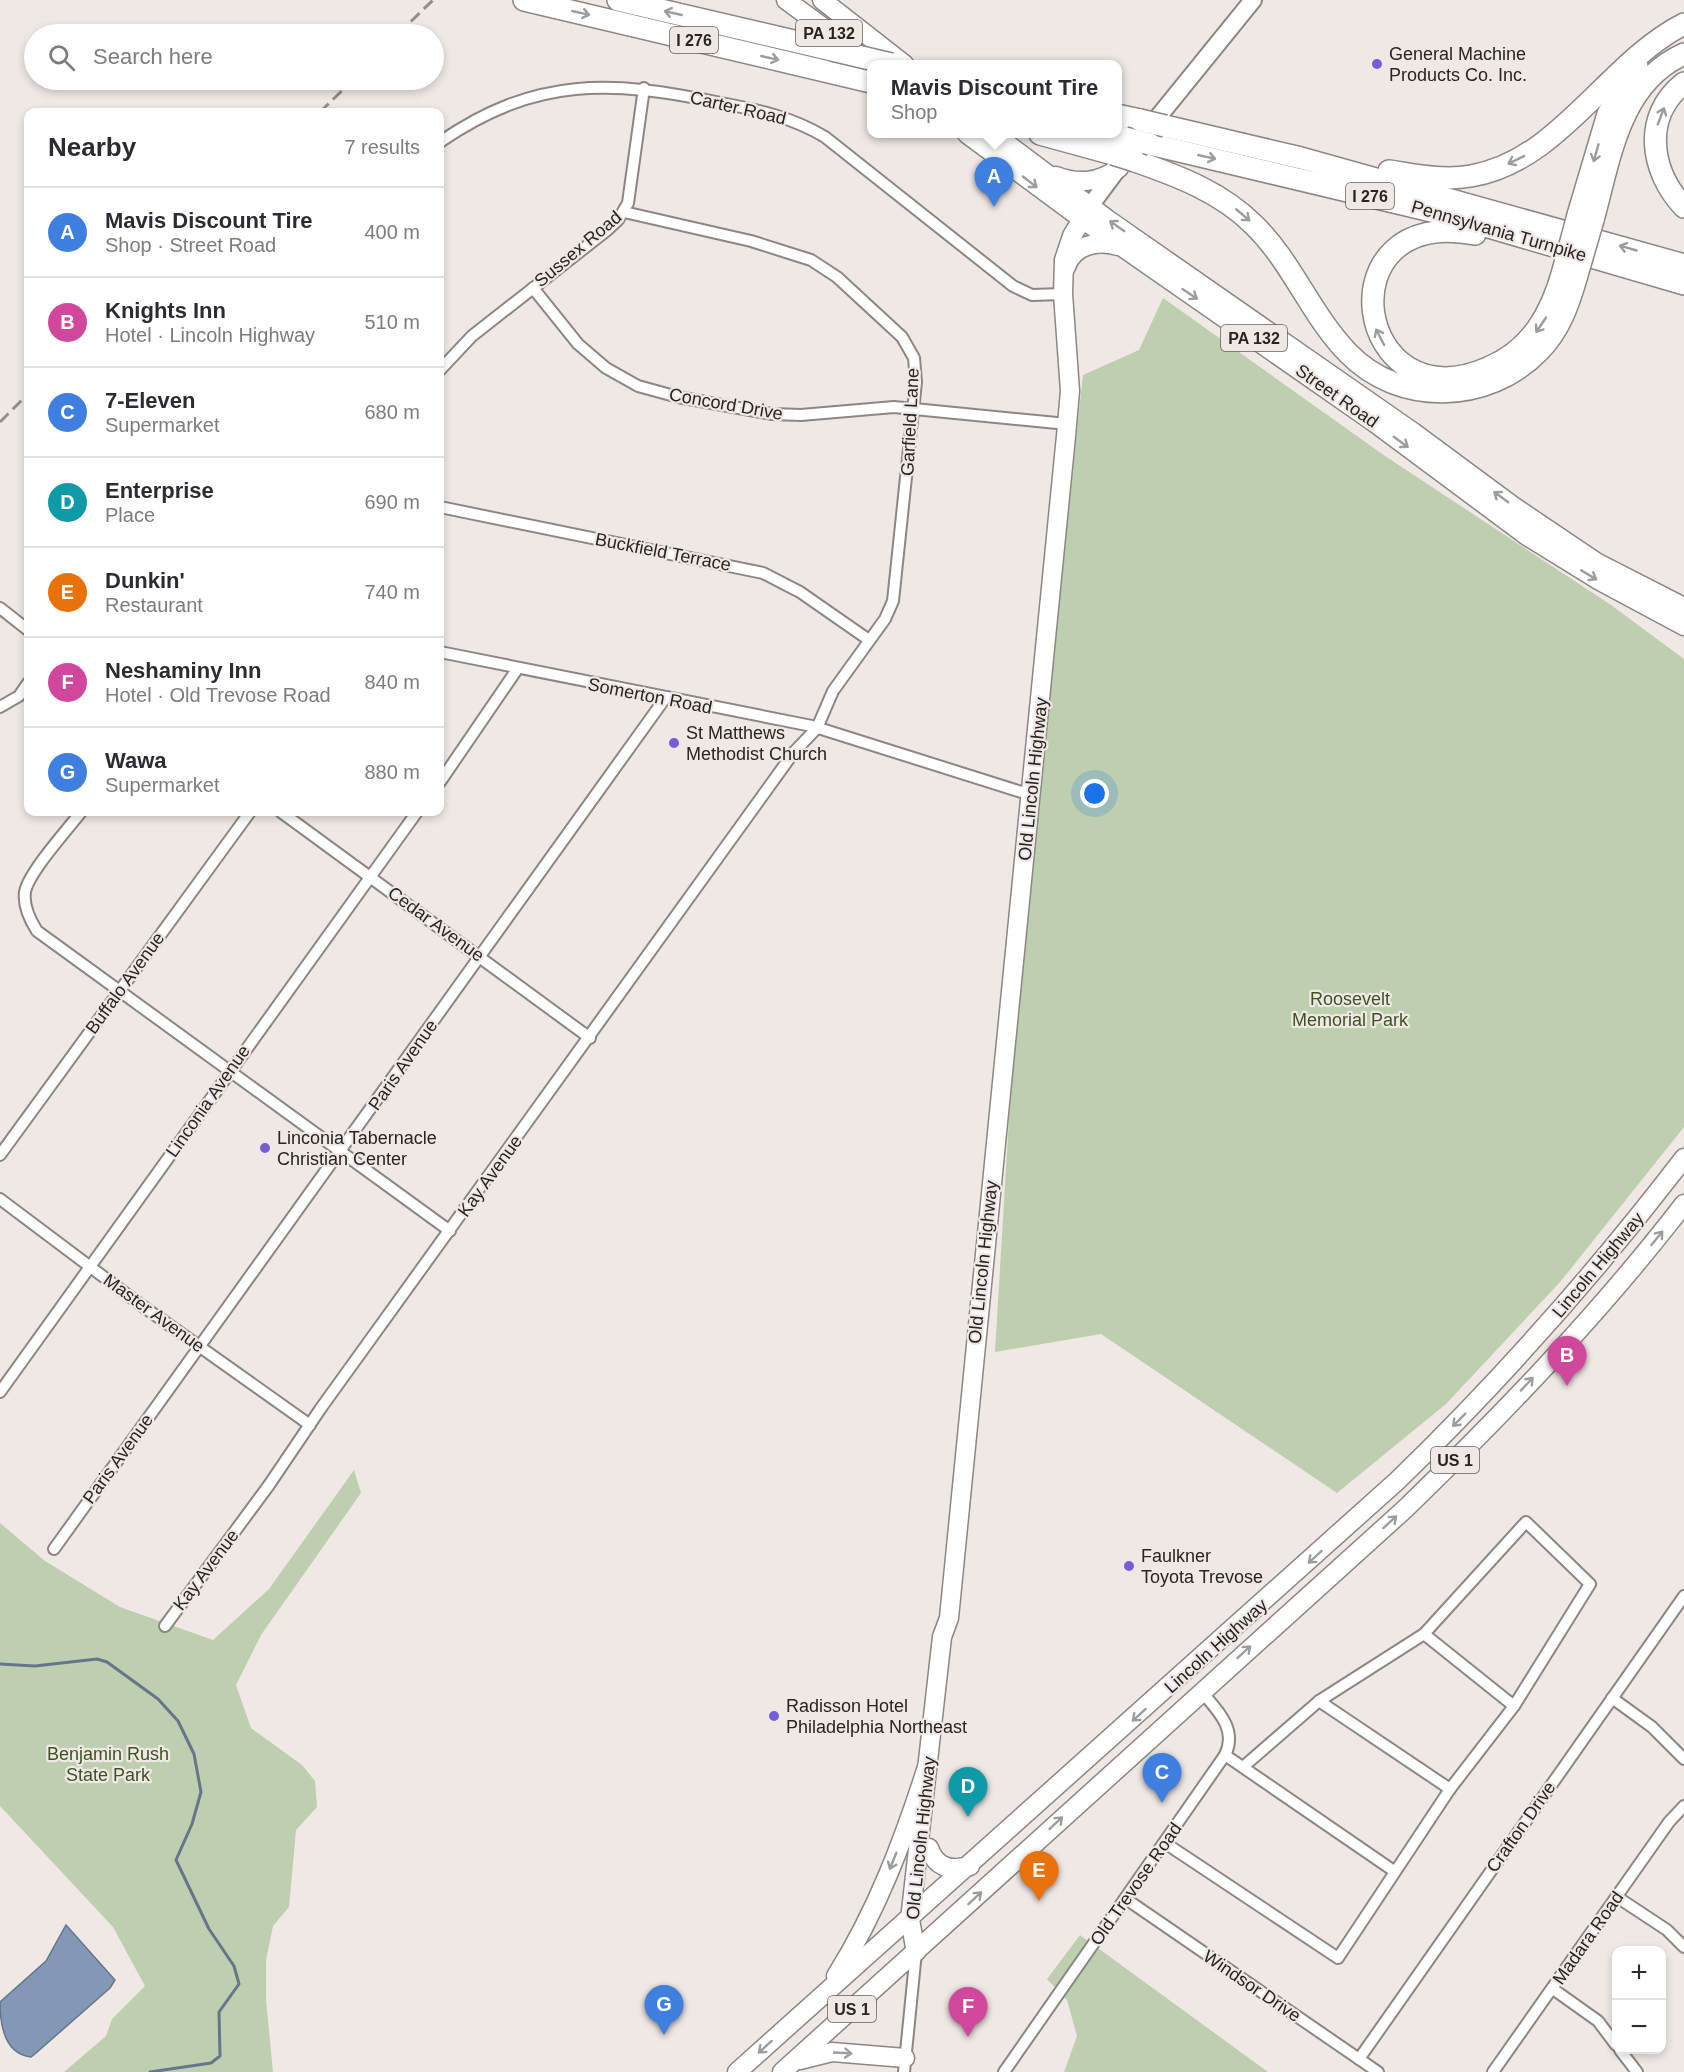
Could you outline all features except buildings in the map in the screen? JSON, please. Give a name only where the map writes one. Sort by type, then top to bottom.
[{"type":"highway","name":"I 276","points":[[524,0],[867,76]]},
{"type":"highway","name":"I 276","points":[[618,0],[873,60]]},
{"type":"highway","points":[[1301,158],[1444,178],[1471,176],[1498,169],[1525,156],[1547,140],[1609,80],[1650,46],[1684,24]]},
{"type":"highway","points":[[1586,218],[1608,114],[1624,84],[1650,46]]},
{"type":"highway","points":[[1056,138],[1123,155],[1194,183],[1240,212],[1277,251],[1347,352],[1383,379],[1410,388],[1440,392],[1472,389],[1516,371],[1540,351],[1558,326],[1586,218],[1629,105],[1657,70],[1684,54]]},
{"type":"highway","points":[[1684,83],[1662,110],[1656,127],[1654,147],[1663,179],[1684,207]]},
{"type":"highway","name":"Pennsylvania Turnpike","points":[[1122,116],[1301,158],[1684,265]]},
{"type":"highway","name":"Pennsylvania Turnpike","points":[[1107,138],[1123,155],[1150,144],[1444,214],[1684,284]]},
{"type":"highway","points":[[1570,273],[1529,341],[1508,358],[1483,370],[1443,377],[1417,372],[1395,358],[1383,343],[1375,327],[1371,299],[1378,271],[1396,248],[1420,234],[1455,231],[1587,255]]},
{"type":"main road","name":"PA 132","points":[[786,0],[867,74]]},
{"type":"main road","name":"PA 132","points":[[822,0],[899,60]]},
{"type":"main road","name":"Old Lincoln Highway","points":[[916,1914],[929,1848],[952,1638],[949,1618],[1070,391],[1063,285],[1066,252],[1086,213],[1123,155],[1253,0]]},
{"type":"main road","name":"Street Road","points":[[973,138],[1596,562],[1684,607]]},
{"type":"main road","name":"Street Road","points":[[999,138],[1039,168],[1123,248],[1376,423],[1527,536],[1600,581],[1684,626]]},
{"type":"main road","points":[[1039,168],[1066,180],[1082,182],[1106,177],[1123,155]]},
{"type":"main road","points":[[1063,285],[1068,260],[1081,248],[1099,243],[1123,248]]},
{"type":"main road","name":"Lincoln Highway","points":[[737,2072],[1359,1518],[1504,1373],[1582,1286],[1684,1158]]},
{"type":"main road","name":"Lincoln Highway","points":[[785,2069],[1405,1509],[1464,1452],[1609,1295],[1684,1204]]},
{"type":"main road","name":"Old Lincoln Highway","points":[[916,1952],[916,1914],[927,1767],[942,1636],[949,1618]]},
{"type":"main road","points":[[824,1994],[870,1915],[909,1822],[927,1767]]},
{"type":"main road","points":[[929,1848],[934,1859],[942,1866],[954,1869],[970,1866]]},
{"type":"main road","points":[[785,2069],[811,2056],[832,2052],[904,2065]]},
{"type":"street","name":"Carter Road","points":[[444,140],[497,110],[544,93],[579,87],[644,88],[781,116],[807,125],[825,136],[1013,286],[1032,294],[1063,285]]},
{"type":"street","name":"Sussex Road","points":[[444,366],[466,341],[606,231],[624,212],[632,188],[644,88]]},
{"type":"street","name":"Garfield Lane","points":[[624,212],[772,247],[812,260],[825,268],[878,313],[908,345],[916,371],[914,409],[893,601],[833,691],[817,728]]},
{"type":"street","name":"Concord Drive","points":[[533,288],[564,328],[586,351],[617,375],[648,389],[772,414],[801,415],[876,406],[1067,424]]},
{"type":"street","name":"Buckfield Terrace","points":[[444,508],[763,573],[800,592],[869,640]]},
{"type":"street","points":[[0,608],[24,627]]},
{"type":"street","name":"Somerton Road","points":[[444,653],[817,728],[1031,795]]},
{"type":"street","points":[[444,776],[518,668]]},
{"type":"street","points":[[0,707],[19,696],[24,689]]},
{"type":"street","name":"Paris Avenue","points":[[54,1549],[666,697]]},
{"type":"street","name":"Kay Avenue","points":[[165,1626],[269,1485],[794,752],[817,728]]},
{"type":"street","points":[[78,816],[32,876],[25,891],[29,919],[38,931],[118,992],[450,1232]]},
{"type":"street","name":"Buffalo Avenue","points":[[0,1155],[246,816]]},
{"type":"street","name":"Cedar Avenue","points":[[287,816],[590,1038]]},
{"type":"street","name":"Linconia Avenue","points":[[0,1392],[414,816]]},
{"type":"street","name":"Master Avenue","points":[[0,1199],[90,1267],[310,1425]]},
{"type":"street","points":[[1165,1843],[1338,1958],[1450,1789],[1514,1706],[1590,1584],[1526,1522],[1424,1634],[1320,1701],[1243,1767]]},
{"type":"street","name":"Crafton Drive","points":[[1359,2059],[1683,1600]]},
{"type":"street","points":[[1424,1634],[1514,1706]]},
{"type":"street","points":[[1201,1691],[1226,1722],[1230,1742],[1225,1755],[1394,1871]]},
{"type":"street","points":[[1612,1698],[1652,1726],[1684,1759]]},
{"type":"street","points":[[1320,1701],[1450,1789]]},
{"type":"street","name":"Old Trevose Road","points":[[1004,2072],[1225,1755]]},
{"type":"street","name":"Madara Road","points":[[1493,2072],[1669,1822],[1684,1806]]},
{"type":"street","points":[[1617,1897],[1667,1930],[1684,1947]]},
{"type":"street","name":"Windsor Drive","points":[[1126,1899],[1378,2072]]},
{"type":"street","name":"Old Lincoln Highway","points":[[904,2065],[916,1952]]},
{"type":"street","points":[[1552,1989],[1598,2020],[1612,2038]]},
{"type":"street","points":[[1624,2054],[1637,2072]]},
{"type":"green space","name":"Roosevelt Memorial Park","points":[[1163,298],[1385,456],[1611,605],[1684,659],[1684,1127],[1561,1281],[1446,1404],[1337,1493],[1101,1334],[995,1352],[1017,985],[1083,375],[1139,350]]},
{"type":"green space","name":"Benjamin Rush State Park","points":[[354,1470],[361,1493],[261,1635],[236,1685],[251,1728],[302,1765],[315,1781],[317,1807],[296,1830],[289,1907],[273,1926],[266,1960],[266,2000],[273,2072],[64,2072],[106,2036],[112,2019],[145,1986],[113,1927],[0,1806],[0,1523],[45,1561],[120,1607],[213,1640],[269,1589]]},
{"type":"green space","points":[[1080,1935],[1268,2072],[1064,2072],[1077,2036],[1067,2000],[1047,1979]]},
{"type":"water","points":[[66,1925],[115,1980],[110,1988],[36,2053],[31,2057],[22,2055],[9,2044],[5,2037],[0,2002],[46,1961]]},
{"type":"waterway","points":[[0,1664],[35,1666],[97,1659],[107,1662],[158,1699],[178,1721],[194,1754],[201,1792],[192,1824],[176,1860],[209,1929],[234,1966],[239,1984],[219,2012],[220,2056],[211,2063],[150,2072]]},
{"type":"railway","points":[[408,24],[433,0]]},
{"type":"railway","points":[[324,108],[343,90]]},
{"type":"railway","points":[[0,422],[24,398]]},
{"type":"place","name":"General Machine Products Co. Inc.","points":[[1377,64]]},
{"type":"place","name":"Mavis Discount Tire","points":[[994,207]]},
{"type":"place","name":"St Matthews Methodist Church","points":[[674,743]]},
{"type":"place","name":"Linconia Tabernacle Christian Center","points":[[265,1148]]},
{"type":"place","name":"Knights Inn","points":[[1567,1386]]},
{"type":"place","name":"Faulkner Toyota Trevose","points":[[1129,1566]]},
{"type":"place","name":"Radisson Hotel Philadelphia Northeast","points":[[774,1716]]},
{"type":"place","name":"7-Eleven","points":[[1162,1803]]},
{"type":"place","name":"Enterprise","points":[[968,1817]]},
{"type":"place","name":"Dunkin'","points":[[1039,1901]]},
{"type":"place","name":"Wawa","points":[[664,2035]]},
{"type":"place","name":"Neshaminy Inn","points":[[968,2037]]}]
